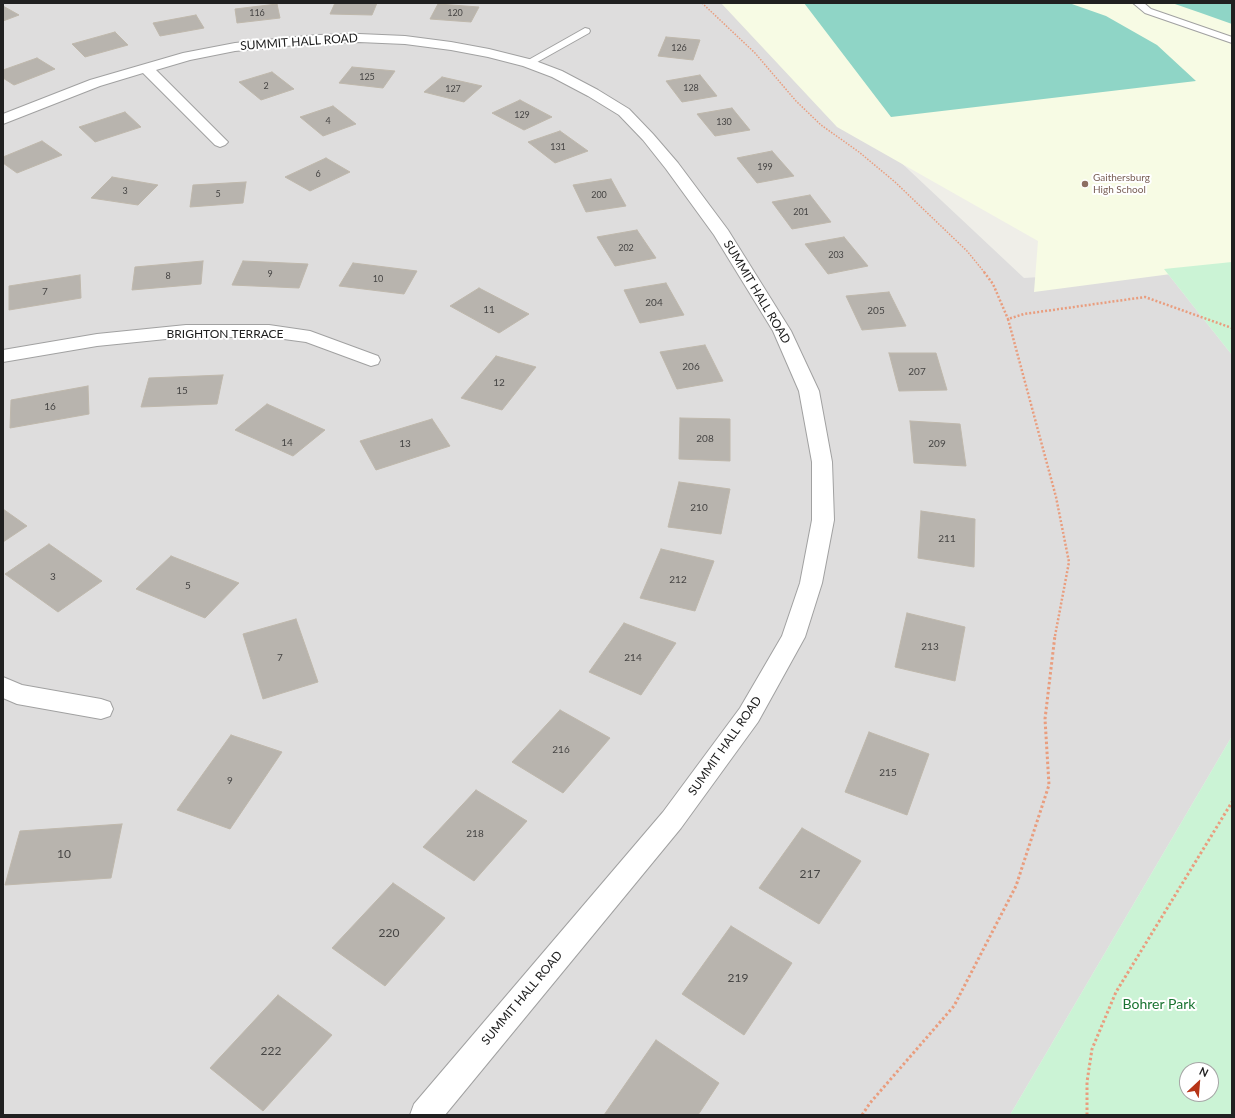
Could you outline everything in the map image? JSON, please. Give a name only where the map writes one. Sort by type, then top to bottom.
[{"type":"street","name":"SUMMIT HALL ROAD","points":[[3,120],[95,83],[188,56],[235,46],[316,39],[359,38],[405,40],[489,53],[528,64],[557,74],[593,93],[624,112],[648,137],[672,166],[722,234],[782,331],[809,391],[822,462],[823,520],[811,583],[793,637],[749,715],[672,820],[424,1115]]},
{"type":"street","points":[[146,68],[220,142]]},
{"type":"street","name":"BRIGHTON TERRACE","points":[[3,356],[97,340],[186,331],[269,331],[310,337],[371,360]]},
{"type":"street","points":[[3,686],[18,694],[101,709]]},
{"type":"lane","points":[[1138,3],[1148,11],[1232,40]]},
{"type":"lane","points":[[528,64],[585,32]]},
{"type":"path","points":[[702,3],[755,52],[796,101],[821,125],[859,152],[895,182],[968,251],[993,284],[1008,319],[1056,497],[1069,562],[1057,621],[1045,719],[1049,785],[1016,886],[954,1006],[870,1103],[862,1115]]},
{"type":"path","points":[[1008,319],[1024,314],[1145,296],[1232,328]]},
{"type":"path","points":[[1087,1115],[1087,1082],[1092,1049],[1116,992],[1232,802]]},
{"type":"shaded area","points":[[3,3],[731,3],[1024,278],[1164,269],[1232,355],[1232,736],[1010,1115],[3,1115]]},
{"type":"shaded area","name":"Gaithersburg High School","points":[[721,3],[1232,3],[1232,266],[1034,292],[1038,241],[837,127]]},
{"type":"shaded area","points":[[804,3],[1069,3],[1106,16],[1157,45],[1196,81],[891,117]]},
{"type":"shaded area","points":[[1172,3],[1232,3],[1232,24],[1201,13]]},
{"type":"green space","points":[[1232,262],[1232,355],[1164,269]]},
{"type":"green space","name":"Bohrer Park","points":[[1232,736],[1232,1115],[1010,1115]]},
{"type":"building","points":[[335,3],[377,3],[372,15],[330,14]]},
{"type":"building","points":[[277,4],[280,18],[237,23],[235,9]]},
{"type":"building","points":[[438,4],[479,7],[471,22],[430,19]]},
{"type":"building","points":[[3,6],[19,15],[3,21]]},
{"type":"building","points":[[196,15],[204,28],[160,36],[153,23]]},
{"type":"building","points":[[115,32],[128,45],[85,57],[72,44]]},
{"type":"building","points":[[666,37],[700,40],[693,60],[658,56]]},
{"type":"building","points":[[37,58],[55,69],[14,85],[3,78],[3,70]]},
{"type":"building","points":[[352,67],[395,71],[383,88],[339,83]]},
{"type":"building","points":[[272,72],[294,89],[261,100],[239,82]]},
{"type":"building","points":[[700,75],[717,96],[682,102],[666,81]]},
{"type":"building","points":[[442,77],[482,86],[464,102],[424,92]]},
{"type":"building","points":[[520,100],[552,117],[524,130],[492,113]]},
{"type":"building","points":[[333,106],[356,124],[323,136],[300,117]]},
{"type":"building","points":[[732,108],[750,130],[715,136],[697,114]]},
{"type":"building","points":[[125,112],[141,127],[95,142],[79,127]]},
{"type":"building","points":[[560,131],[588,151],[555,163],[528,142]]},
{"type":"building","points":[[42,141],[62,155],[17,173],[3,163],[3,157]]},
{"type":"building","points":[[772,151],[794,176],[757,183],[737,158]]},
{"type":"building","points":[[326,158],[350,172],[310,191],[285,177]]},
{"type":"building","points":[[112,177],[158,185],[138,205],[91,198]]},
{"type":"building","points":[[611,179],[626,206],[586,212],[573,185]]},
{"type":"building","points":[[246,182],[243,203],[190,207],[193,185]]},
{"type":"building","points":[[810,195],[831,222],[792,229],[772,202]]},
{"type":"building","points":[[637,230],[656,258],[615,266],[597,237]]},
{"type":"building","points":[[844,237],[868,266],[828,274],[805,244]]},
{"type":"building","points":[[203,261],[201,284],[132,290],[135,267]]},
{"type":"building","points":[[243,261],[308,264],[299,288],[232,285]]},
{"type":"building","points":[[353,263],[417,271],[404,294],[339,286]]},
{"type":"building","points":[[80,275],[81,298],[9,310],[9,286]]},
{"type":"building","points":[[666,283],[684,315],[640,323],[624,290]]},
{"type":"building","points":[[479,288],[529,314],[499,333],[450,306]]},
{"type":"building","points":[[889,292],[906,326],[862,330],[846,296]]},
{"type":"building","points":[[705,345],[723,381],[677,389],[660,352]]},
{"type":"building","points":[[889,353],[936,353],[947,390],[899,391]]},
{"type":"building","points":[[496,356],[536,367],[502,410],[461,398]]},
{"type":"building","points":[[223,375],[217,404],[141,407],[149,378]]},
{"type":"building","points":[[88,386],[89,414],[10,428],[11,400]]},
{"type":"building","points":[[267,404],[325,430],[293,456],[235,430]]},
{"type":"building","points":[[680,418],[730,419],[730,461],[679,459]]},
{"type":"building","points":[[432,419],[450,446],[376,470],[360,441]]},
{"type":"building","points":[[910,421],[960,424],[966,466],[914,463]]},
{"type":"building","points":[[679,482],[730,489],[721,534],[668,527]]},
{"type":"building","points":[[3,509],[27,526],[3,542]]},
{"type":"building","points":[[921,511],[975,519],[974,567],[918,558]]},
{"type":"building","points":[[49,544],[102,581],[58,612],[5,574]]},
{"type":"building","points":[[661,549],[714,561],[695,611],[640,598]]},
{"type":"building","points":[[171,556],[239,583],[205,618],[136,589]]},
{"type":"building","points":[[907,613],[965,627],[955,681],[895,667]]},
{"type":"building","points":[[296,619],[318,682],[263,699],[243,634]]},
{"type":"building","points":[[624,623],[676,643],[641,695],[589,672]]},
{"type":"building","points":[[560,710],[610,738],[563,793],[512,762]]},
{"type":"building","points":[[869,732],[929,754],[907,815],[845,792]]},
{"type":"building","points":[[231,735],[282,752],[230,829],[177,810]]},
{"type":"building","points":[[476,790],[527,821],[474,881],[423,847]]},
{"type":"building","points":[[122,824],[111,878],[5,885],[20,831]]},
{"type":"building","points":[[802,828],[861,861],[819,924],[759,888]]},
{"type":"building","points":[[393,883],[445,918],[385,986],[332,948]]},
{"type":"building","points":[[731,926],[792,963],[744,1035],[682,994]]},
{"type":"building","points":[[278,995],[332,1035],[263,1111],[210,1068]]},
{"type":"building","points":[[656,1040],[719,1083],[698,1115],[604,1115]]},
{"type":"place","name":"Gaithersburg High School","points":[[1085,184]]}]
